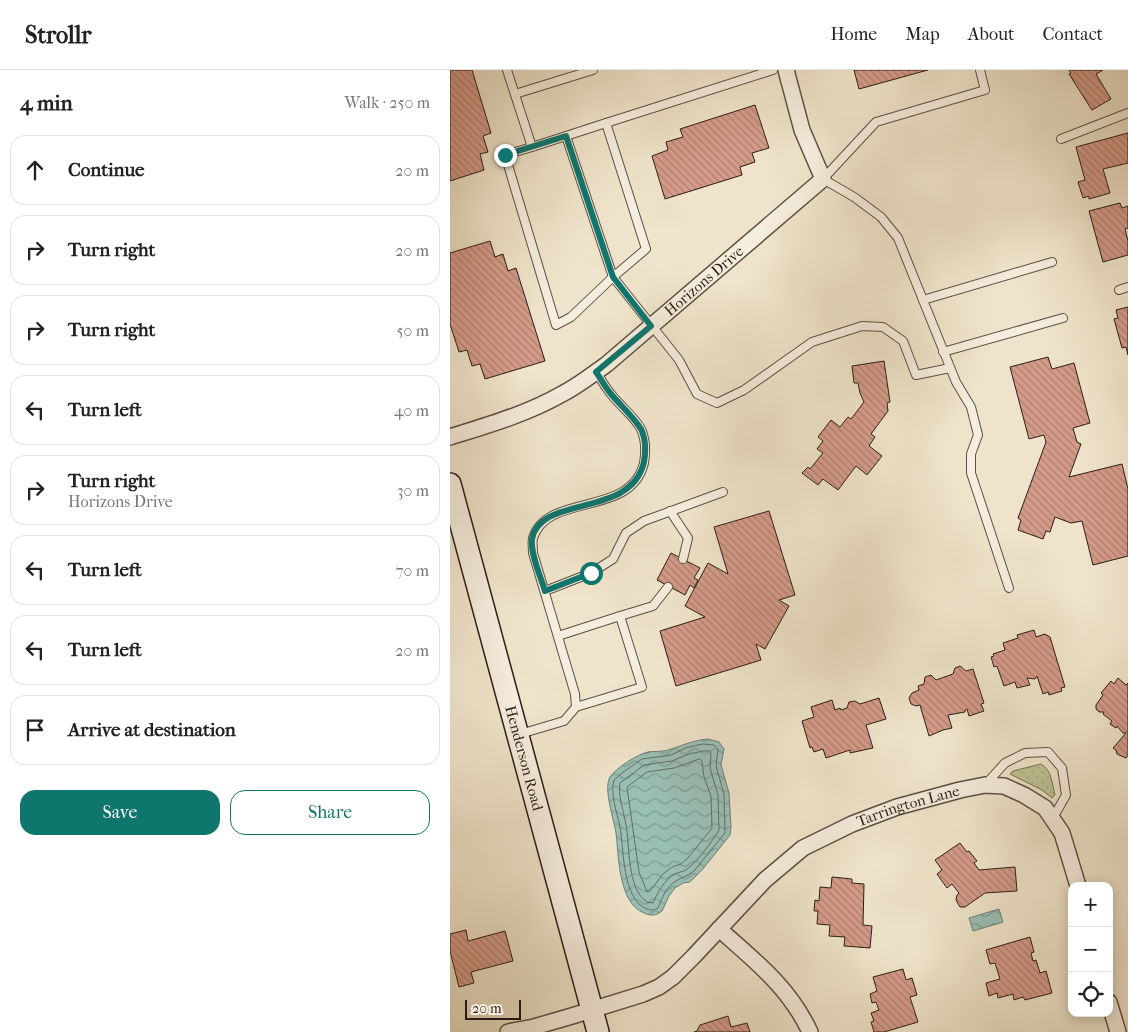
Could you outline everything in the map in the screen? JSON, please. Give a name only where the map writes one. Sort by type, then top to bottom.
[{"type":"main road","name":"Henderson Road","points":[[450,484],[598,1032]]},
{"type":"street","points":[[786,70],[802,130],[823,179]]},
{"type":"street","name":"Horizons Drive","points":[[450,437],[510,418],[562,394],[596,372],[823,179]]},
{"type":"street","name":"Tarrington Lane","points":[[508,1032],[534,1027],[643,994],[659,987],[673,977],[765,880],[803,848],[852,824],[897,807],[985,785],[1004,786],[1024,795],[1045,808],[1053,818],[1062,833],[1077,882]]},
{"type":"street","points":[[719,929],[786,991],[810,1032]]},
{"type":"street","points":[[1113,1015],[1118,1032]]},
{"type":"lane","points":[[507,70],[532,147]]},
{"type":"lane","points":[[515,94],[593,70]]},
{"type":"lane","points":[[606,123],[646,249],[613,277],[571,318],[556,324],[505,155],[773,70]]},
{"type":"lane","points":[[980,70],[985,90],[876,122],[823,179],[854,197],[881,217],[898,238],[956,382],[972,407],[978,435],[971,454],[971,473],[1009,588]]},
{"type":"lane","points":[[1061,139],[1128,114]]},
{"type":"lane","points":[[566,136],[613,277],[679,360],[697,394],[717,402],[744,390],[812,342],[862,326],[883,327],[903,341],[916,375],[950,368]]},
{"type":"lane","points":[[923,300],[1052,262]]},
{"type":"lane","points":[[1118,290],[1128,287]]},
{"type":"lane","points":[[943,352],[1064,318]]},
{"type":"lane","points":[[576,707],[575,694],[533,553],[532,539],[539,525],[547,518],[614,497],[633,485],[641,473],[646,446],[640,429],[610,393],[596,372]]},
{"type":"lane","points":[[545,591],[591,573],[613,559],[626,533],[644,521],[724,492]]},
{"type":"lane","points":[[670,511],[688,538],[683,559]]},
{"type":"lane","points":[[558,636],[653,606],[668,586]]},
{"type":"lane","points":[[518,735],[564,721],[576,707],[642,687],[620,616]]},
{"type":"lane","points":[[985,785],[1006,763],[1025,753],[1048,752],[1062,768],[1066,795],[1053,818]]},
{"type":"green space","points":[[1041,764],[1045,767],[1051,778],[1055,795],[1052,798],[1042,790],[1010,774],[1013,771]]},
{"type":"water","points":[[708,739],[719,742],[724,749],[721,765],[729,793],[730,835],[690,882],[683,883],[675,888],[662,911],[656,915],[644,913],[635,908],[629,900],[621,878],[616,833],[608,796],[608,782],[613,773],[633,758],[644,753],[666,751]]},
{"type":"water","points":[[999,909],[1003,922],[973,931],[969,918]]},
{"type":"building","points":[[450,70],[472,70],[491,133],[483,136],[488,152],[480,154],[484,170],[450,181]]},
{"type":"building","points":[[854,70],[928,70],[859,89]]},
{"type":"building","points":[[1069,70],[1103,70],[1096,74],[1111,99],[1092,110],[1069,74],[1071,73]]},
{"type":"building","points":[[755,105],[769,148],[752,153],[755,162],[740,167],[742,175],[665,199],[652,156],[668,150],[666,142],[683,137],[680,129]]},
{"type":"building","points":[[1128,133],[1128,163],[1103,169],[1110,193],[1089,199],[1089,196],[1083,198],[1078,182],[1085,180],[1076,147]]},
{"type":"building","points":[[1120,203],[1122,208],[1128,206],[1128,228],[1125,229],[1128,241],[1128,255],[1103,262],[1089,211]]},
{"type":"building","points":[[490,241],[495,257],[503,254],[508,271],[516,268],[545,361],[485,379],[480,364],[472,366],[467,350],[459,352],[450,324],[450,253]]},
{"type":"building","points":[[1128,307],[1128,355],[1126,347],[1122,348],[1114,319],[1118,318],[1116,310]]},
{"type":"building","points":[[1048,357],[1052,369],[1074,363],[1090,423],[1073,428],[1077,442],[1081,444],[1069,477],[1122,464],[1128,489],[1128,556],[1093,565],[1082,521],[1071,523],[1055,517],[1050,532],[1046,531],[1043,539],[1018,530],[1021,520],[1018,518],[1046,442],[1044,435],[1029,439],[1010,367]]},
{"type":"building","points":[[884,361],[890,402],[887,403],[888,411],[871,434],[875,437],[869,446],[882,456],[867,475],[856,466],[838,490],[823,479],[818,485],[802,473],[808,467],[810,469],[823,453],[817,449],[823,441],[818,437],[831,420],[840,427],[848,417],[851,419],[864,402],[858,383],[854,383],[852,366]]},
{"type":"building","points":[[769,511],[795,595],[779,600],[789,606],[765,649],[756,644],[761,660],[676,686],[660,631],[705,617],[685,606],[708,563],[728,574],[714,527]]},
{"type":"building","points":[[671,553],[700,568],[694,578],[698,580],[694,588],[690,585],[685,595],[657,580]]},
{"type":"building","points":[[1034,630],[1036,637],[1045,634],[1050,637],[1065,687],[1061,688],[1062,691],[1049,695],[1048,692],[1043,694],[1037,676],[1035,679],[1027,678],[1030,685],[1017,688],[1015,682],[1004,686],[997,666],[994,667],[991,657],[994,656],[993,654],[1005,650],[1003,643],[1018,638],[1017,635]]},
{"type":"building","points":[[960,666],[966,671],[973,669],[984,703],[981,704],[984,711],[969,716],[967,709],[965,712],[948,715],[952,728],[929,736],[920,705],[911,704],[909,698],[912,693],[919,690],[918,686],[924,684],[925,677],[931,675],[936,680],[953,674],[955,668]]},
{"type":"building","points":[[1118,678],[1126,685],[1128,683],[1128,755],[1126,758],[1117,754],[1113,748],[1126,733],[1123,733],[1117,726],[1116,728],[1110,724],[1112,721],[1103,714],[1104,712],[1099,712],[1096,709],[1096,705],[1103,695],[1101,693],[1111,681],[1114,684]]},
{"type":"building","points":[[879,698],[886,719],[866,725],[873,748],[850,753],[850,750],[826,758],[823,749],[814,752],[812,747],[810,748],[802,721],[814,717],[811,707],[832,700],[835,710],[840,708],[841,710],[847,708],[849,702],[855,701],[860,704]]},
{"type":"building","points":[[960,843],[977,861],[974,863],[979,870],[1015,867],[1017,891],[985,893],[965,907],[960,907],[956,900],[959,893],[952,884],[947,888],[937,874],[942,870],[935,860]]},
{"type":"building","points":[[832,877],[852,879],[852,883],[864,884],[863,925],[872,926],[870,948],[844,946],[845,937],[829,936],[830,925],[817,924],[818,911],[814,911],[815,900],[819,901],[820,887],[831,888]]},
{"type":"building","points":[[466,930],[468,941],[505,931],[513,961],[471,972],[474,983],[459,987],[450,951],[450,934]]},
{"type":"building","points":[[1030,937],[1034,952],[1031,953],[1033,961],[1036,960],[1040,973],[1046,971],[1052,993],[1025,1000],[1023,997],[1014,1000],[1013,994],[998,998],[997,993],[989,996],[986,983],[1000,979],[995,963],[990,964],[986,950]]},
{"type":"building","points":[[903,969],[906,980],[912,978],[917,995],[910,997],[918,1022],[884,1032],[874,1032],[871,1022],[874,1021],[871,1013],[879,1010],[876,1002],[872,1003],[870,994],[877,991],[873,977]]},
{"type":"building","points":[[728,1016],[731,1027],[747,1023],[750,1032],[694,1032],[697,1031],[700,1025]]},
{"type":"route","points":[[505,155],[566,136],[613,277],[651,326],[596,372],[610,393],[640,429],[646,446],[641,473],[633,485],[614,497],[547,518],[539,525],[532,539],[533,553],[545,591],[591,573]]}]
